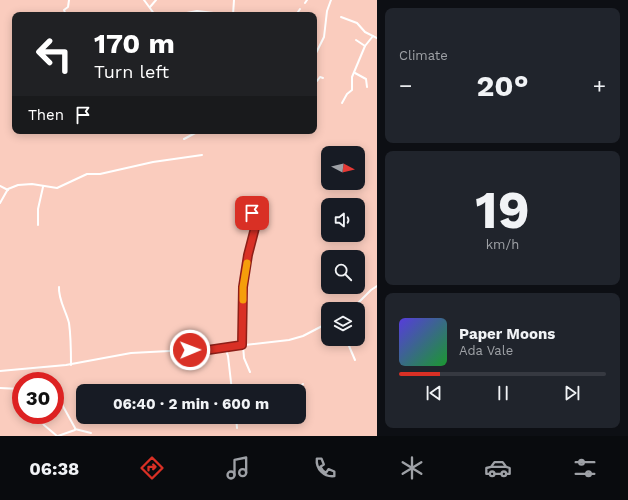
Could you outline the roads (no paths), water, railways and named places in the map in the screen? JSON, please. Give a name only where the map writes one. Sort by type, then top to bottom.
[{"type":"street","points":[[65,12],[64,10],[68,7],[69,0]]},
{"type":"street","points":[[144,0],[153,12]]},
{"type":"street","points":[[150,7],[156,0]]},
{"type":"street","points":[[233,12],[234,0]]},
{"type":"street","points":[[304,3],[307,0]]},
{"type":"street","points":[[317,51],[324,37],[327,11],[331,0]]},
{"type":"street","points":[[192,12],[205,12]]},
{"type":"street","points":[[341,17],[356,23],[372,36],[377,38]]},
{"type":"street","points":[[342,102],[347,94],[352,90],[352,77],[365,46],[372,36]]},
{"type":"street","points":[[356,40],[365,46]]},
{"type":"street","points":[[354,73],[366,80],[367,87]]},
{"type":"street","points":[[317,81],[320,77],[323,78]]},
{"type":"street","points":[[184,139],[193,134]]},
{"type":"street","points":[[0,203],[8,190],[18,185],[30,184],[57,188],[87,174],[100,174],[153,162],[202,155]]},
{"type":"street","points":[[0,186],[8,190]]},
{"type":"street","points":[[38,225],[38,210],[42,201],[43,186]]},
{"type":"street","points":[[250,372],[244,358],[242,345],[243,287],[248,255],[256,224],[252,213]]},
{"type":"street","points":[[359,302],[372,288],[377,286]]},
{"type":"street","points":[[59,287],[59,296],[69,324],[71,365]]},
{"type":"street","points":[[0,371],[71,365],[131,353],[225,347],[295,338],[321,326]]},
{"type":"street","points":[[349,346],[355,360]]},
{"type":"street","points":[[225,347],[228,356],[231,384]]},
{"type":"street","points":[[0,388],[12,389]]},
{"type":"street","points":[[64,408],[75,429]]},
{"type":"street","points":[[43,424],[58,436],[75,429],[92,433]]},
{"type":"street","points":[[237,424],[237,428]]}]
